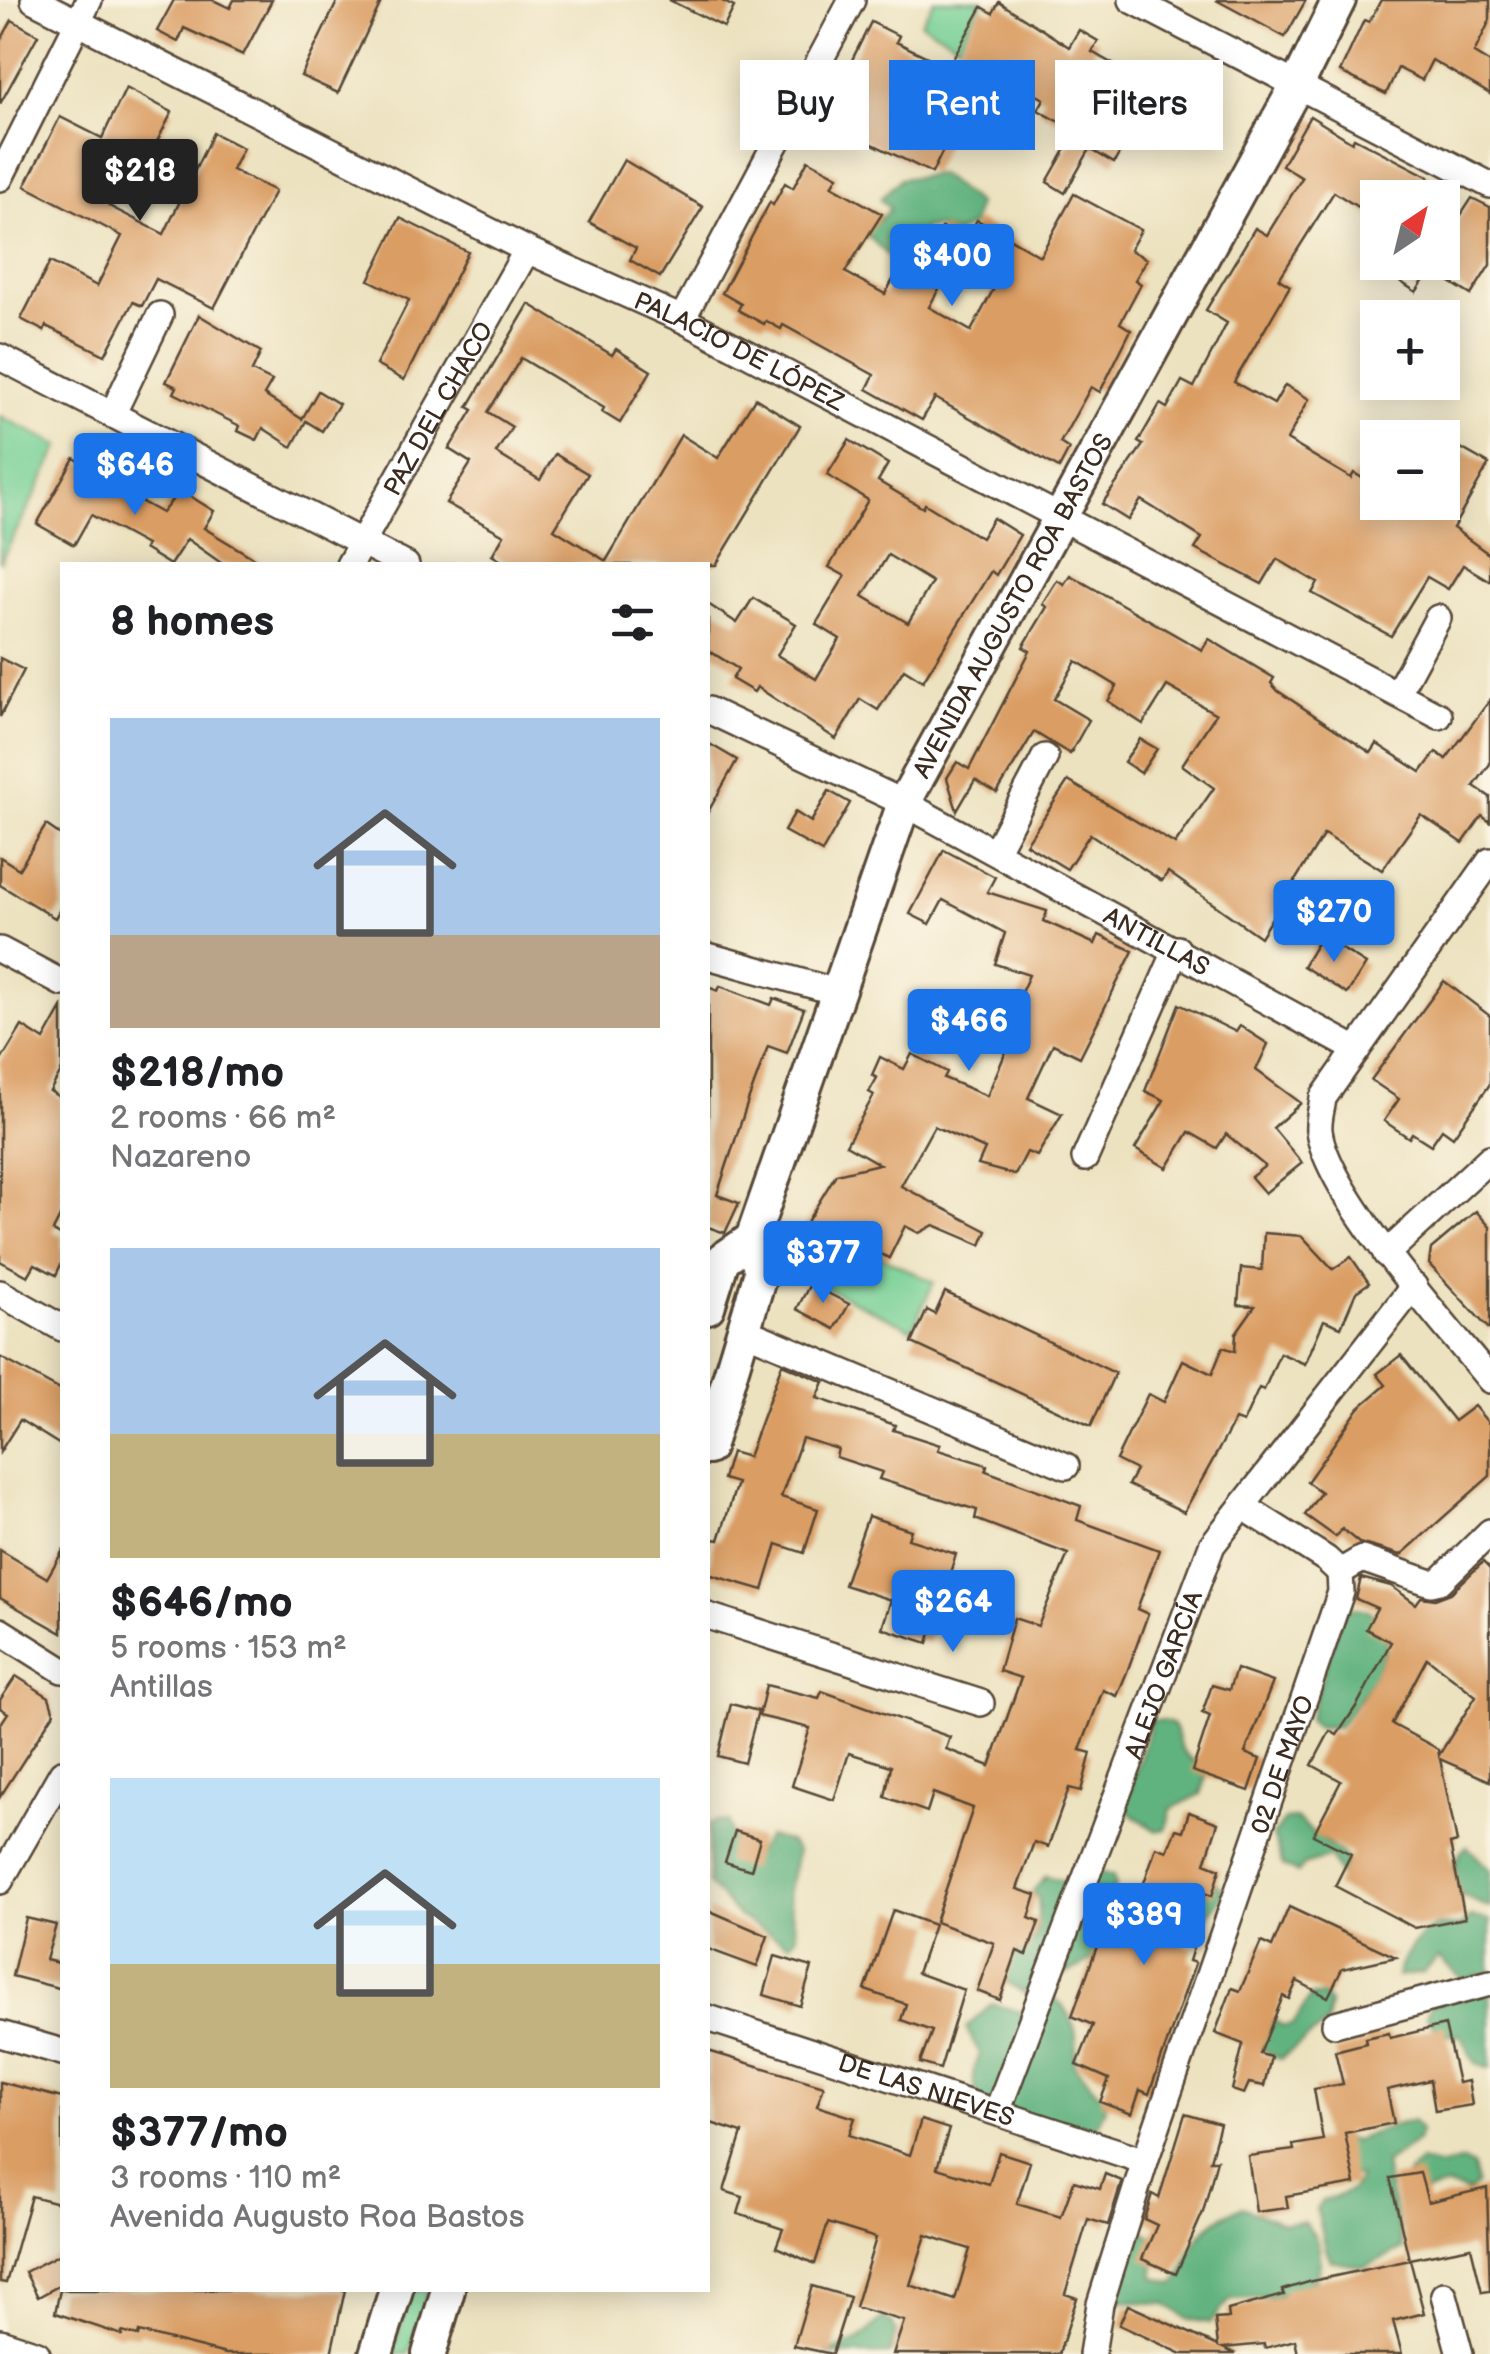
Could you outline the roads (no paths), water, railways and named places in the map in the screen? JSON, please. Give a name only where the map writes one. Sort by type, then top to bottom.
[{"type":"main road","name":"AVENIDA AUGUSTO ROA BASTOS","points":[[752,1239],[904,803],[1298,83],[1339,0]]},
{"type":"main road","points":[[710,1293],[715,1257],[752,1239],[762,1272],[710,1441]]},
{"type":"main road","points":[[376,2354],[395,2292]]},
{"type":"main road","points":[[430,2354],[447,2292]]},
{"type":"street","name":"PALACIO DE LÓPEZ","points":[[34,0],[84,11],[527,250],[682,319],[1439,716]]},
{"type":"street","points":[[682,319],[852,0]]},
{"type":"street","points":[[1132,0],[1490,185]]},
{"type":"street","points":[[0,178],[84,11]]},
{"type":"street","name":"PAZ DEL CHACO","points":[[356,554],[527,250]]},
{"type":"street","points":[[112,415],[160,315]]},
{"type":"street","points":[[0,357],[112,415],[356,554],[392,562]]},
{"type":"street","points":[[1398,692],[1438,618]]},
{"type":"street","name":"ANTILLAS","points":[[710,711],[904,803],[1357,1050]]},
{"type":"street","points":[[995,852],[1044,756]]},
{"type":"street","points":[[1490,862],[1323,1098],[1319,1130],[1330,1160],[1386,1254],[1490,1380]]},
{"type":"street","points":[[1085,1158],[1176,949]]},
{"type":"street","points":[[0,950],[60,982]]},
{"type":"street","points":[[710,957],[837,992]]},
{"type":"street","points":[[1386,1254],[1490,1158]]},
{"type":"street","points":[[715,1257],[762,1272]]},
{"type":"street","name":"ALEJO GARCÍA","points":[[997,2112],[1212,1545],[1414,1286]]},
{"type":"street","points":[[0,1293],[60,1327]]},
{"type":"street","points":[[743,1330],[1066,1466]]},
{"type":"street","points":[[1244,1507],[1340,1572],[1362,1559],[1431,1582],[1440,1581],[1490,1532]]},
{"type":"street","name":"02 DE MAYO","points":[[1092,2354],[1100,2304],[1144,2161],[1341,1592],[1340,1572]]},
{"type":"street","points":[[710,1617],[981,1703]]},
{"type":"street","points":[[0,1631],[60,1669]]},
{"type":"street","points":[[0,1881],[60,1776]]},
{"type":"street","points":[[1334,2024],[1490,1983]]},
{"type":"street","name":"DE LAS NIEVES","points":[[710,2019],[1144,2161]]},
{"type":"street","points":[[0,2034],[60,2051]]},
{"type":"street","points":[[1444,2295],[1460,2354]]},
{"type":"street","points":[[0,2342],[37,2354]]}]
